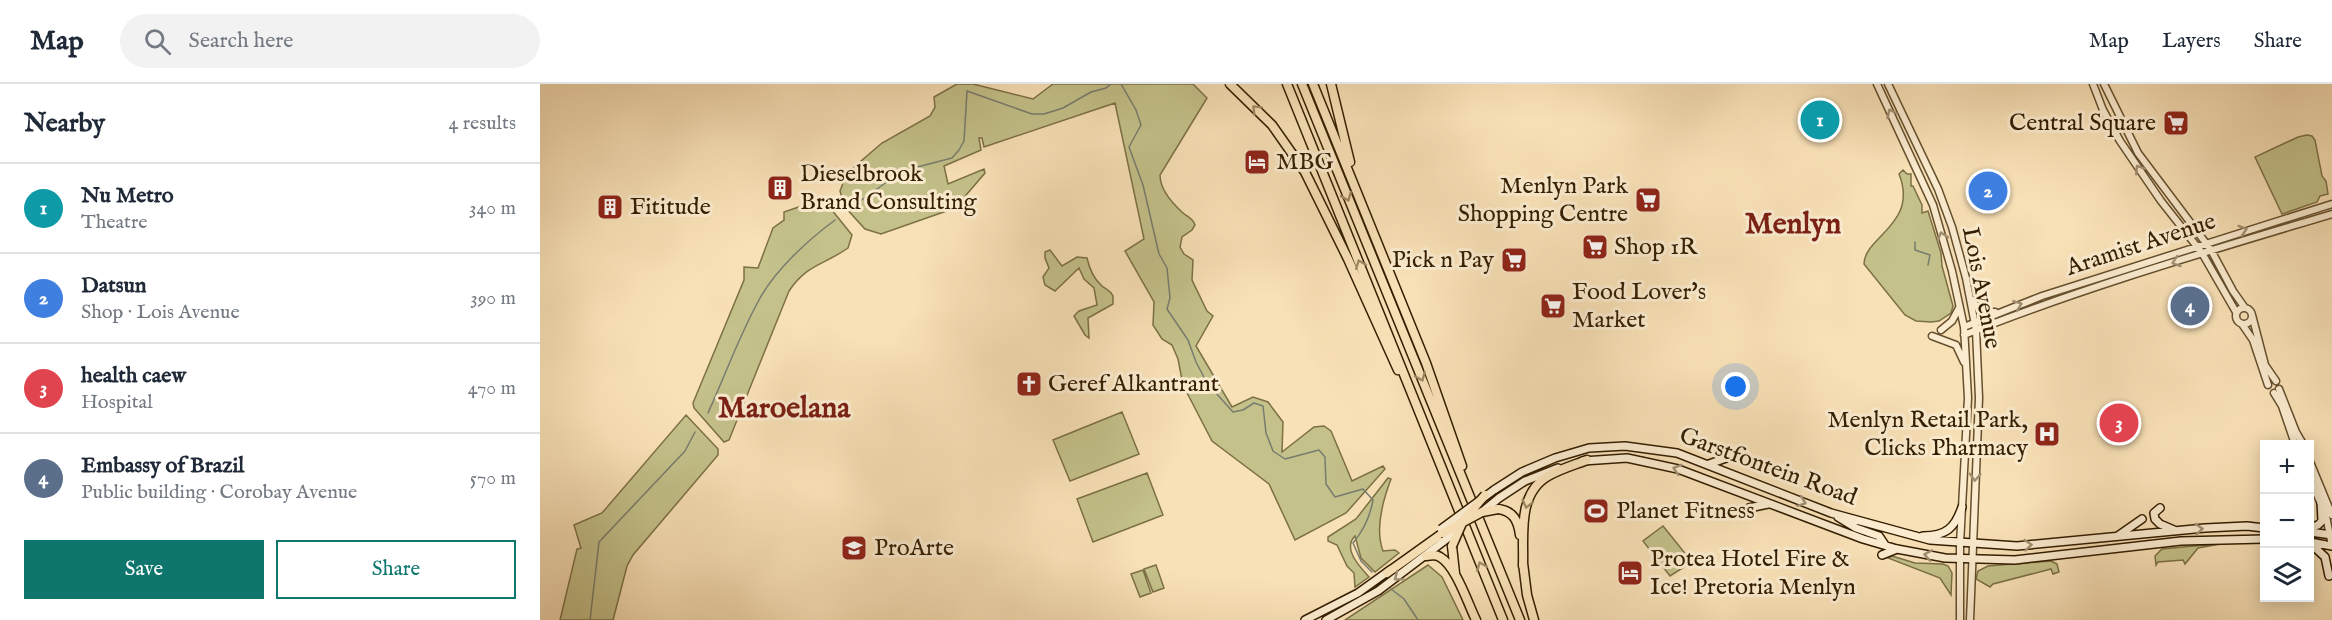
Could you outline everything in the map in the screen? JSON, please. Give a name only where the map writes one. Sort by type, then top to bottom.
[{"type":"highway","points":[[1230,84],[1278,132],[1305,172],[1348,259],[1391,358],[1413,396]]},
{"type":"highway","points":[[1287,84],[1503,620]]},
{"type":"highway","points":[[1302,84],[1520,620]]},
{"type":"highway","points":[[1313,84],[1357,188],[1446,417],[1462,464],[1468,493]]},
{"type":"highway","points":[[1331,84],[1357,188]]},
{"type":"highway","points":[[1523,566],[1525,506],[1533,489],[1549,475],[1587,460]]},
{"type":"highway","points":[[1445,537],[1463,521],[1485,495]]},
{"type":"highway","points":[[1386,573],[1457,531],[1463,521],[1482,512],[1498,509],[1509,512],[1518,522],[1526,589],[1534,620]]},
{"type":"highway","points":[[1445,537],[1456,576],[1476,620]]},
{"type":"highway","points":[[1426,556],[1440,557],[1456,576]]},
{"type":"main road","name":"Garstfontein Road","points":[[1326,620],[1378,591],[1426,556],[1485,495],[1494,489],[1537,465],[1601,446],[1631,446],[1663,450],[1709,464],[1831,513],[1911,536],[1960,544],[2017,546],[2177,531],[2247,526],[2260,527]]},
{"type":"main road","points":[[1709,464],[1738,454]]},
{"type":"main road","name":"Garstfontein Road","points":[[1457,531],[1499,498],[1525,481],[1545,472],[1587,460],[1627,458],[1678,469],[1863,539],[1897,549],[1960,559],[2015,560],[2181,541],[2260,539]]},
{"type":"main road","points":[[2314,528],[2322,521],[2321,501]]},
{"type":"main road","points":[[1737,514],[1749,508],[1768,504]]},
{"type":"main road","points":[[1911,536],[1933,536],[1947,531],[1955,524],[1962,507]]},
{"type":"main road","points":[[2160,508],[2154,513],[2155,519],[2160,524],[2177,531]]},
{"type":"main road","points":[[1831,513],[1852,526],[1879,536],[1885,545]]},
{"type":"main road","points":[[2114,537],[2133,527],[2142,519]]},
{"type":"main road","points":[[2314,531],[2331,535]]},
{"type":"main road","points":[[2314,544],[2332,546]]},
{"type":"main road","points":[[2314,547],[2325,557],[2330,577]]},
{"type":"main road","points":[[1882,555],[1897,549]]},
{"type":"main road","points":[[1305,620],[1358,593],[1386,573]]},
{"type":"street","name":"Lois Avenue","points":[[1877,84],[1933,205],[1945,244],[1964,327],[1968,420],[1960,544],[1960,620]]},
{"type":"street","name":"Lois Avenue","points":[[1888,84],[1938,189],[1961,257],[1975,326],[1979,398],[1970,620]]},
{"type":"street","points":[[2093,84],[2112,127],[2161,201],[2202,253],[2236,312],[2237,320],[2253,340],[2268,389],[2276,391],[2299,440]]},
{"type":"street","points":[[2104,84],[2138,153],[2211,250],[2233,291],[2252,315],[2265,365],[2280,385],[2276,391]]},
{"type":"street","name":"Aramist Avenue","points":[[1964,335],[1998,312],[2196,245],[2332,204]]},
{"type":"street","name":"Aramist Avenue","points":[[1964,327],[1975,326],[2211,250],[2332,214]]},
{"type":"street","points":[[1969,294],[1981,312],[1998,312]]},
{"type":"street","points":[[1941,330],[1954,318],[1959,306]]},
{"type":"street","points":[[2236,312],[2246,308]]},
{"type":"street","points":[[2242,324],[2249,322],[2252,315]]},
{"type":"street","points":[[1932,336],[1956,345],[1967,372]]},
{"type":"street","points":[[2268,385],[2271,381],[2276,381]]},
{"type":"street","points":[[2314,472],[2332,515]]},
{"type":"street","points":[[2314,486],[2321,501],[2332,546]]},
{"type":"shaded area","points":[[957,84],[973,84],[1033,99],[1053,84],[1193,84],[1207,98],[1160,175],[1167,195],[1195,225],[1182,237],[1180,247],[1184,254],[1193,260],[1192,280],[1207,311],[1213,316],[1196,346],[1232,407],[1253,397],[1268,402],[1283,422],[1282,452],[1314,427],[1324,426],[1331,431],[1352,481],[1383,466],[1385,469],[1346,513],[1295,540],[1269,484],[1212,441],[1183,385],[1178,359],[1172,345],[1162,339],[1153,325],[1154,302],[1125,251],[1144,239],[1115,103],[984,147],[982,138],[979,138],[981,150],[944,166],[948,184],[984,169],[985,173],[955,208],[881,234],[865,229],[845,207],[840,191],[847,173],[882,143],[930,116],[935,107],[934,97]]},
{"type":"shaded area","points":[[2307,135],[2312,136],[2315,140],[2328,194],[2320,196],[2317,202],[2282,214],[2255,157]]},
{"type":"shaded area","points":[[1903,170],[1911,174],[1911,186],[1922,205],[1922,213],[1928,211],[1941,253],[1942,266],[1953,306],[1951,313],[1939,321],[1916,321],[1905,315],[1864,264],[1866,254],[1889,228],[1902,205],[1903,191],[1899,174]]},
{"type":"shaded area","points":[[810,203],[827,204],[852,235],[848,248],[802,275],[789,291],[729,440],[724,442],[694,408],[693,403],[744,280],[744,267],[758,268],[773,228],[784,220],[784,212]]},
{"type":"shaded area","points":[[1050,250],[1062,266],[1077,257],[1087,258],[1097,280],[1113,296],[1113,304],[1088,318],[1089,338],[1074,316],[1079,311],[1097,305],[1094,288],[1084,279],[1079,268],[1055,291],[1045,285],[1043,277],[1049,268],[1045,252]]},
{"type":"shaded area","points":[[1122,412],[1139,454],[1070,481],[1053,440]]},
{"type":"shaded area","points":[[686,415],[718,449],[718,455],[633,555],[627,566],[613,620],[560,620],[577,549],[581,548],[574,525],[602,513]]},
{"type":"shaded area","points":[[1147,473],[1163,515],[1093,542],[1077,499]]},
{"type":"shaded area","points":[[1388,478],[1391,479],[1381,515],[1381,543],[1383,551],[1395,550],[1399,553],[1375,572],[1361,558],[1355,536],[1350,546],[1351,552],[1369,577],[1355,587],[1354,573],[1347,566],[1337,545],[1328,541],[1328,537],[1356,519]]},
{"type":"shaded area","points":[[1663,526],[1692,562],[1670,576],[1643,541]]},
{"type":"shaded area","points":[[2226,543],[2198,548],[2185,564],[2183,560],[2158,562],[2156,565],[2155,556],[2162,549]]},
{"type":"shaded area","points":[[1892,556],[1915,563],[1948,566],[1952,573],[1951,595],[1940,578],[1888,558]]},
{"type":"shaded area","points":[[2051,561],[2057,564],[2059,572],[2053,574],[2051,569],[1993,584],[1990,587],[1976,579],[1978,571],[1988,566]]},
{"type":"shaded area","points":[[1156,565],[1164,588],[1153,592],[1144,569]]},
{"type":"shaded area","points":[[1428,565],[1442,577],[1463,620],[1345,620]]},
{"type":"shaded area","points":[[1143,570],[1151,593],[1140,597],[1131,574]]},
{"type":"waterway","points":[[852,207],[902,171],[952,158],[964,141],[967,91],[1032,114],[1044,114],[1063,108],[1111,84]]},
{"type":"waterway","points":[[1121,84],[1136,110],[1141,125],[1129,147],[1143,185],[1159,254],[1167,268],[1170,298],[1167,309],[1188,340],[1207,383],[1233,412],[1243,410],[1254,403],[1263,406],[1266,433],[1273,451],[1285,459],[1319,450],[1325,457],[1326,484],[1335,497],[1363,489],[1373,500],[1366,523],[1353,543],[1361,561],[1372,572]]},
{"type":"waterway","points":[[708,413],[745,328],[766,289],[793,256],[835,220]]},
{"type":"waterway","points":[[1915,242],[1915,250],[1930,255],[1928,265]]},
{"type":"waterway","points":[[590,620],[599,542],[685,451],[695,432]]},
{"type":"waterway","points":[[1391,589],[1404,599],[1418,620]]},
{"type":"place","name":"Nu Metro","points":[[1820,120]]},
{"type":"place","name":"Central Square","points":[[2176,123]]},
{"type":"place","name":"MBG","points":[[1257,162]]},
{"type":"place","name":"Dieselbrook Brand Consulting","points":[[780,188]]},
{"type":"place","name":"Datsun","points":[[1988,191]]},
{"type":"place","name":"Menlyn Park Shopping Centre","points":[[1648,200]]},
{"type":"place","name":"Fititude","points":[[610,207]]},
{"type":"place","name":"Shop 1R","points":[[1595,247]]},
{"type":"place","name":"Pick n Pay","points":[[1514,260]]},
{"type":"place","name":"Food Lover's Market","points":[[1553,306]]},
{"type":"place","name":"Embassy of Brazil","points":[[2190,306]]},
{"type":"place","name":"Geref Alkantrant","points":[[1029,384]]},
{"type":"place","name":"health caew","points":[[2119,423]]},
{"type":"place","name":"Menlyn Retail Park, Clicks Pharmacy","points":[[2047,434]]},
{"type":"place","name":"Planet Fitness","points":[[1596,511]]},
{"type":"place","name":"ProArte","points":[[854,548]]},
{"type":"place","name":"Protea Hotel Fire & Ice! Pretoria Menlyn","points":[[1630,573]]},
{"type":"district","name":"Menlyn","points":[[1793,225]]},
{"type":"district","name":"Maroelana","points":[[784,409]]}]
